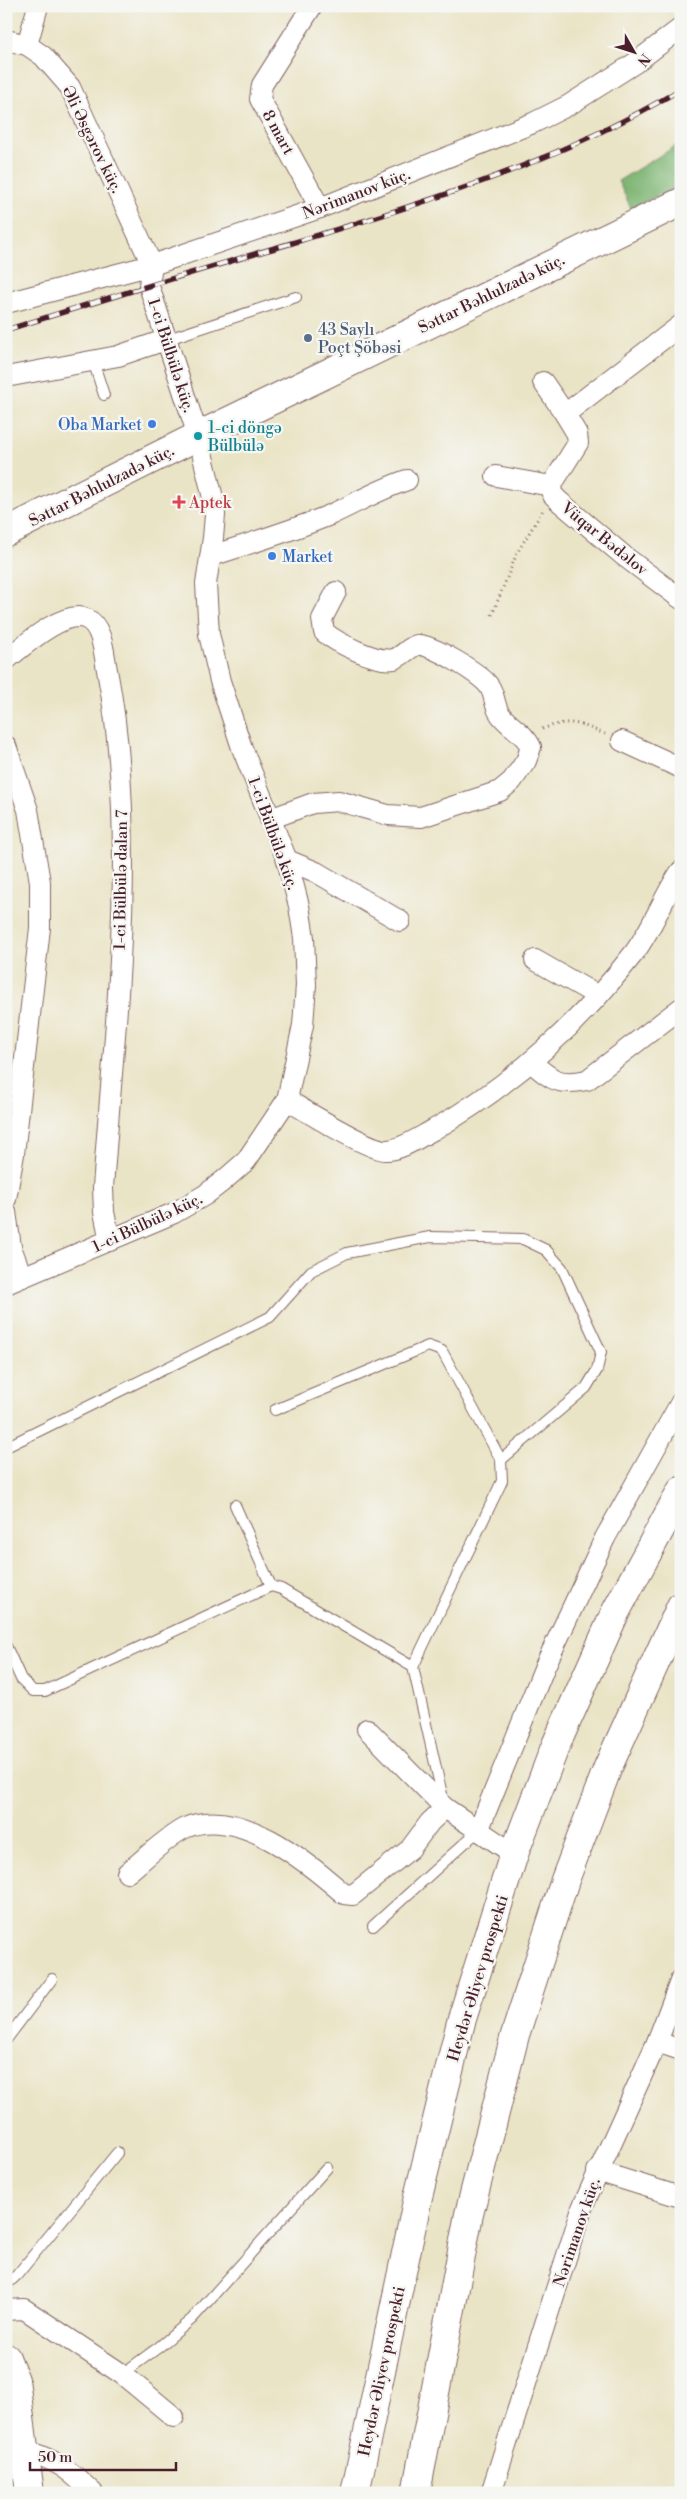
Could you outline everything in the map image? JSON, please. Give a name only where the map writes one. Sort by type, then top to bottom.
[{"type":"main road","name":"Səttar Bəhlulzadə küç.","points":[[6,532],[198,436],[681,202]]},
{"type":"main road","name":"Heydər Əliyev prospekti","points":[[355,2493],[418,2198],[461,2022],[514,1854],[555,1747],[615,1613],[681,1491]]},
{"type":"main road","points":[[416,2493],[469,2214],[515,2035],[565,1880],[608,1767],[667,1632],[681,1606]]},
{"type":"main road","points":[[6,2358],[15,2380],[30,2493]]},
{"type":"street","points":[[27,45],[38,6]]},
{"type":"street","name":"8 mart","points":[[312,6],[262,85],[260,99],[320,208]]},
{"type":"street","name":"Nərimanov küç.","points":[[6,303],[152,266],[320,208],[533,123],[569,105],[627,68],[681,28]]},
{"type":"street","name":"Əli Əsgərov küç.","points":[[6,40],[27,45],[49,62],[70,87],[152,266]]},
{"type":"street","name":"1-ci Bülbülə küç.","points":[[14,1281],[174,1213],[205,1195],[246,1161],[287,1100],[303,1025],[306,984],[303,930],[287,860],[242,748],[220,681],[209,634],[206,584],[215,515],[198,436],[168,339],[149,286],[152,266]]},
{"type":"street","points":[[543,382],[565,414],[681,325]]},
{"type":"street","points":[[6,377],[118,356],[168,339]]},
{"type":"street","name":"Vüqar Bədəlov","points":[[565,414],[577,434],[578,443],[552,490],[624,556],[681,599]]},
{"type":"street","points":[[496,476],[552,490]]},
{"type":"street","points":[[211,556],[276,536],[331,514],[379,490],[407,480]]},
{"type":"street","points":[[270,819],[313,803],[339,801],[388,815],[421,817],[488,796],[512,781],[526,761],[531,747],[526,736],[499,712],[493,692],[487,683],[477,674],[427,646],[416,645],[393,659],[378,658],[335,642],[324,632],[322,618],[336,592]]},
{"type":"street","name":"1-ci Bülbülə dalan 7","points":[[6,660],[40,633],[69,618],[80,617],[88,619],[97,628],[112,698],[120,779],[123,862],[118,987],[103,1188],[104,1212],[110,1241]]},
{"type":"street","points":[[622,741],[681,768]]},
{"type":"street","points":[[6,746],[28,810],[40,882],[40,928],[14,1154],[6,1198]]},
{"type":"street","points":[[287,860],[316,872],[400,921]]},
{"type":"street","points":[[287,1100],[369,1144],[385,1150],[399,1147],[465,1112],[531,1062],[574,1024],[634,952],[648,932],[681,871]]},
{"type":"street","points":[[535,960],[598,996]]},
{"type":"street","points":[[531,1062],[552,1080],[568,1084],[587,1080],[681,1008]]},
{"type":"street","points":[[6,1212],[14,1281]]},
{"type":"street","points":[[478,1831],[545,1666],[605,1538],[681,1402]]},
{"type":"street","points":[[367,1729],[445,1808],[514,1854]]},
{"type":"street","points":[[127,1873],[183,1829],[199,1823],[230,1824],[277,1842],[344,1894],[353,1895],[410,1849],[430,1822],[445,1808]]},
{"type":"street","name":"Nərimanov küç.","points":[[491,2493],[582,2208],[597,2171],[657,2042],[681,1979]]},
{"type":"street","points":[[657,2042],[681,2050]]},
{"type":"street","points":[[597,2171],[677,2196]]},
{"type":"street","points":[[6,2310],[24,2309],[122,2374],[174,2417]]},
{"type":"street","points":[[24,2450],[51,2458],[70,2471],[93,2493]]},
{"type":"lane","points":[[168,339],[296,297]]},
{"type":"lane","points":[[93,361],[104,395]]},
{"type":"lane","points":[[6,1447],[270,1317],[311,1271],[347,1253],[430,1238],[523,1240],[546,1250],[562,1268],[601,1352],[597,1370],[586,1388],[501,1460]]},
{"type":"lane","points":[[275,1410],[428,1346],[442,1351],[501,1460],[502,1481],[413,1667],[445,1808]]},
{"type":"lane","points":[[235,1506],[271,1586]]},
{"type":"lane","points":[[6,1646],[21,1679],[33,1690],[45,1691],[271,1586],[281,1589],[413,1667]]},
{"type":"lane","points":[[373,1926],[478,1831]]},
{"type":"lane","points":[[6,2040],[52,1979]]},
{"type":"lane","points":[[6,2285],[17,2275],[117,2153]]},
{"type":"lane","points":[[122,2374],[160,2348],[192,2319],[327,2168]]},
{"type":"path","points":[[492,615],[517,553],[552,490]]},
{"type":"path","points":[[526,736],[565,722],[576,723],[622,741]]},
{"type":"green space","points":[[681,143],[681,185],[631,208],[618,181]]},
{"type":"railway","points":[[6,330],[442,196],[540,159],[588,138],[635,115],[681,89]]},
{"type":"place","name":"43 Saylı Poçt Şöbəsi","points":[[308,338]]},
{"type":"place","name":"Oba Market","points":[[152,424]]},
{"type":"place","name":"1-ci döngə Bülbülə","points":[[198,436]]},
{"type":"place","name":"Aptek","points":[[179,502]]},
{"type":"place","name":"Market","points":[[272,556]]}]
